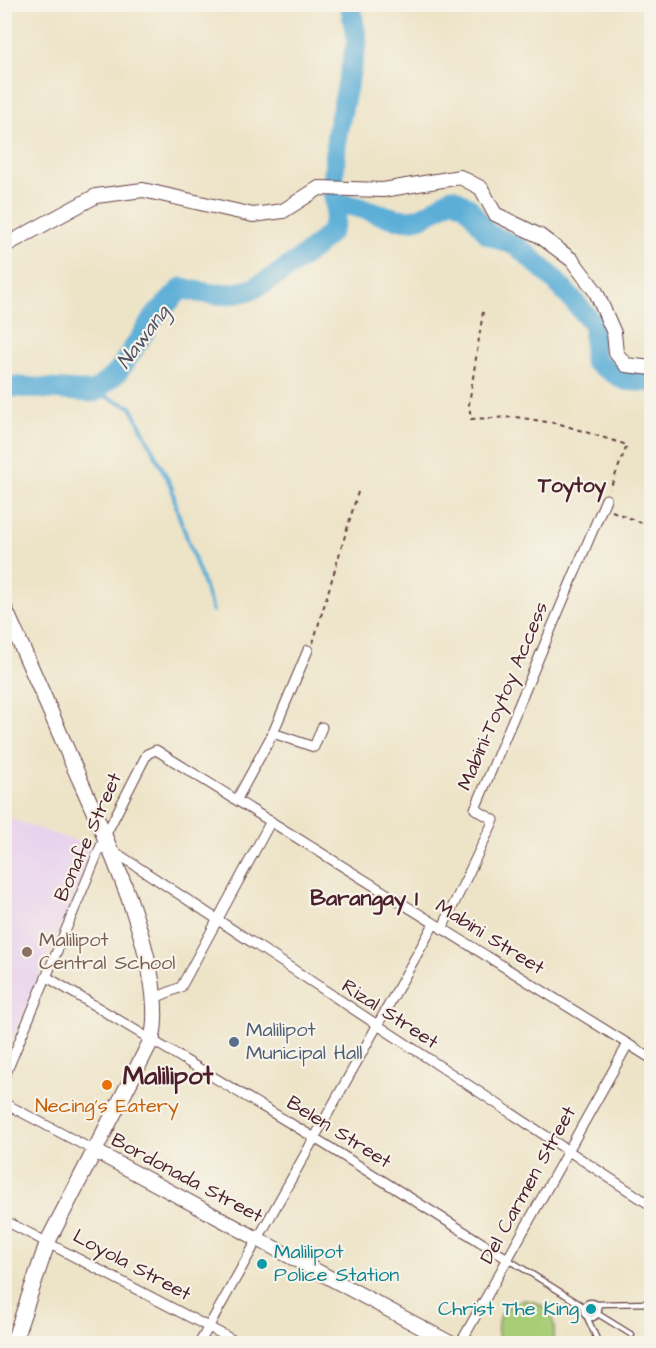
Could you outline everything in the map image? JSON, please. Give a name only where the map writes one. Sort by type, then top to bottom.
[{"type":"main road","points":[[4,607],[107,842],[139,931],[155,999],[156,1024],[152,1039],[48,1241],[13,1344]]},
{"type":"street","points":[[4,246],[96,196],[143,190],[253,215],[283,211],[319,188],[383,190],[460,177],[481,188],[495,214],[540,236],[572,260],[596,292],[614,333],[616,353],[626,364],[651,368]]},
{"type":"street","name":"Mabini-Toytoy Access","points":[[438,926],[494,820],[475,809],[604,503]]},
{"type":"street","points":[[237,799],[273,733],[308,650]]},
{"type":"street","points":[[273,733],[314,747],[322,727]]},
{"type":"street","name":"Mabini Street","points":[[156,750],[651,1059]]},
{"type":"street","name":"Bonafe Street","points":[[4,1077],[147,754],[156,750]]},
{"type":"street","points":[[155,999],[181,987],[271,821]]},
{"type":"street","name":"Rizal Street","points":[[107,842],[217,921],[651,1206]]},
{"type":"street","points":[[199,1344],[376,1026],[438,926]]},
{"type":"street","name":"Belen Street","points":[[47,977],[313,1137],[507,1258]]},
{"type":"street","name":"Del Carmen Street","points":[[460,1344],[628,1044]]},
{"type":"street","points":[[4,1103],[93,1150]]},
{"type":"street","name":"Bordonada Street","points":[[93,1150],[258,1237],[452,1344]]},
{"type":"street","name":"Loyola Street","points":[[4,1220],[241,1344]]},
{"type":"lane","points":[[507,1258],[583,1306]]},
{"type":"lane","points":[[583,1306],[590,1301],[596,1304],[651,1303]]},
{"type":"lane","points":[[596,1304],[598,1314],[632,1335]]},
{"type":"lane","points":[[583,1306],[584,1314],[599,1344]]},
{"type":"lane","points":[[587,1317],[591,1318],[598,1314]]},
{"type":"path","points":[[483,312],[469,404],[471,419],[516,417],[560,424],[627,445],[604,503],[651,527]]},
{"type":"path","points":[[308,650],[315,638],[358,492]]},
{"type":"shaded area","name":"Malilipot Central School","points":[[4,817],[94,848],[5,1056]]},
{"type":"green space","points":[[523,1300],[545,1308],[553,1320],[554,1335],[551,1343],[501,1343],[498,1335],[500,1316],[509,1306]]},
{"type":"waterway","name":"Nawang","points":[[333,185],[337,133],[357,41],[350,4]]},
{"type":"waterway","name":"Nawang","points":[[4,386],[94,392],[118,372],[154,317],[182,288],[214,294],[246,291],[279,274],[318,244],[327,236],[334,224],[336,211],[333,192]]},
{"type":"waterway","points":[[336,206],[354,206],[405,220],[420,218],[452,198],[468,207],[488,234],[517,246],[550,275],[594,324],[594,361],[625,380],[652,382]]},
{"type":"waterway","points":[[94,392],[131,407],[172,488],[177,510],[213,611]]},
{"type":"place","name":"Malilipot Central School","points":[[27,952]]},
{"type":"place","name":"Malilipot Municipal Hall","points":[[234,1042]]},
{"type":"place","name":"Necing's Eatery","points":[[107,1085]]},
{"type":"place","name":"Malilipot Police Station","points":[[262,1264]]},
{"type":"place","name":"Christ The King","points":[[591,1309]]},
{"type":"district","name":"Toytoy","points":[[572,485]]},
{"type":"district","name":"Barangay 1","points":[[364,898]]},
{"type":"district","name":"Malilipot","points":[[168,1076]]}]
